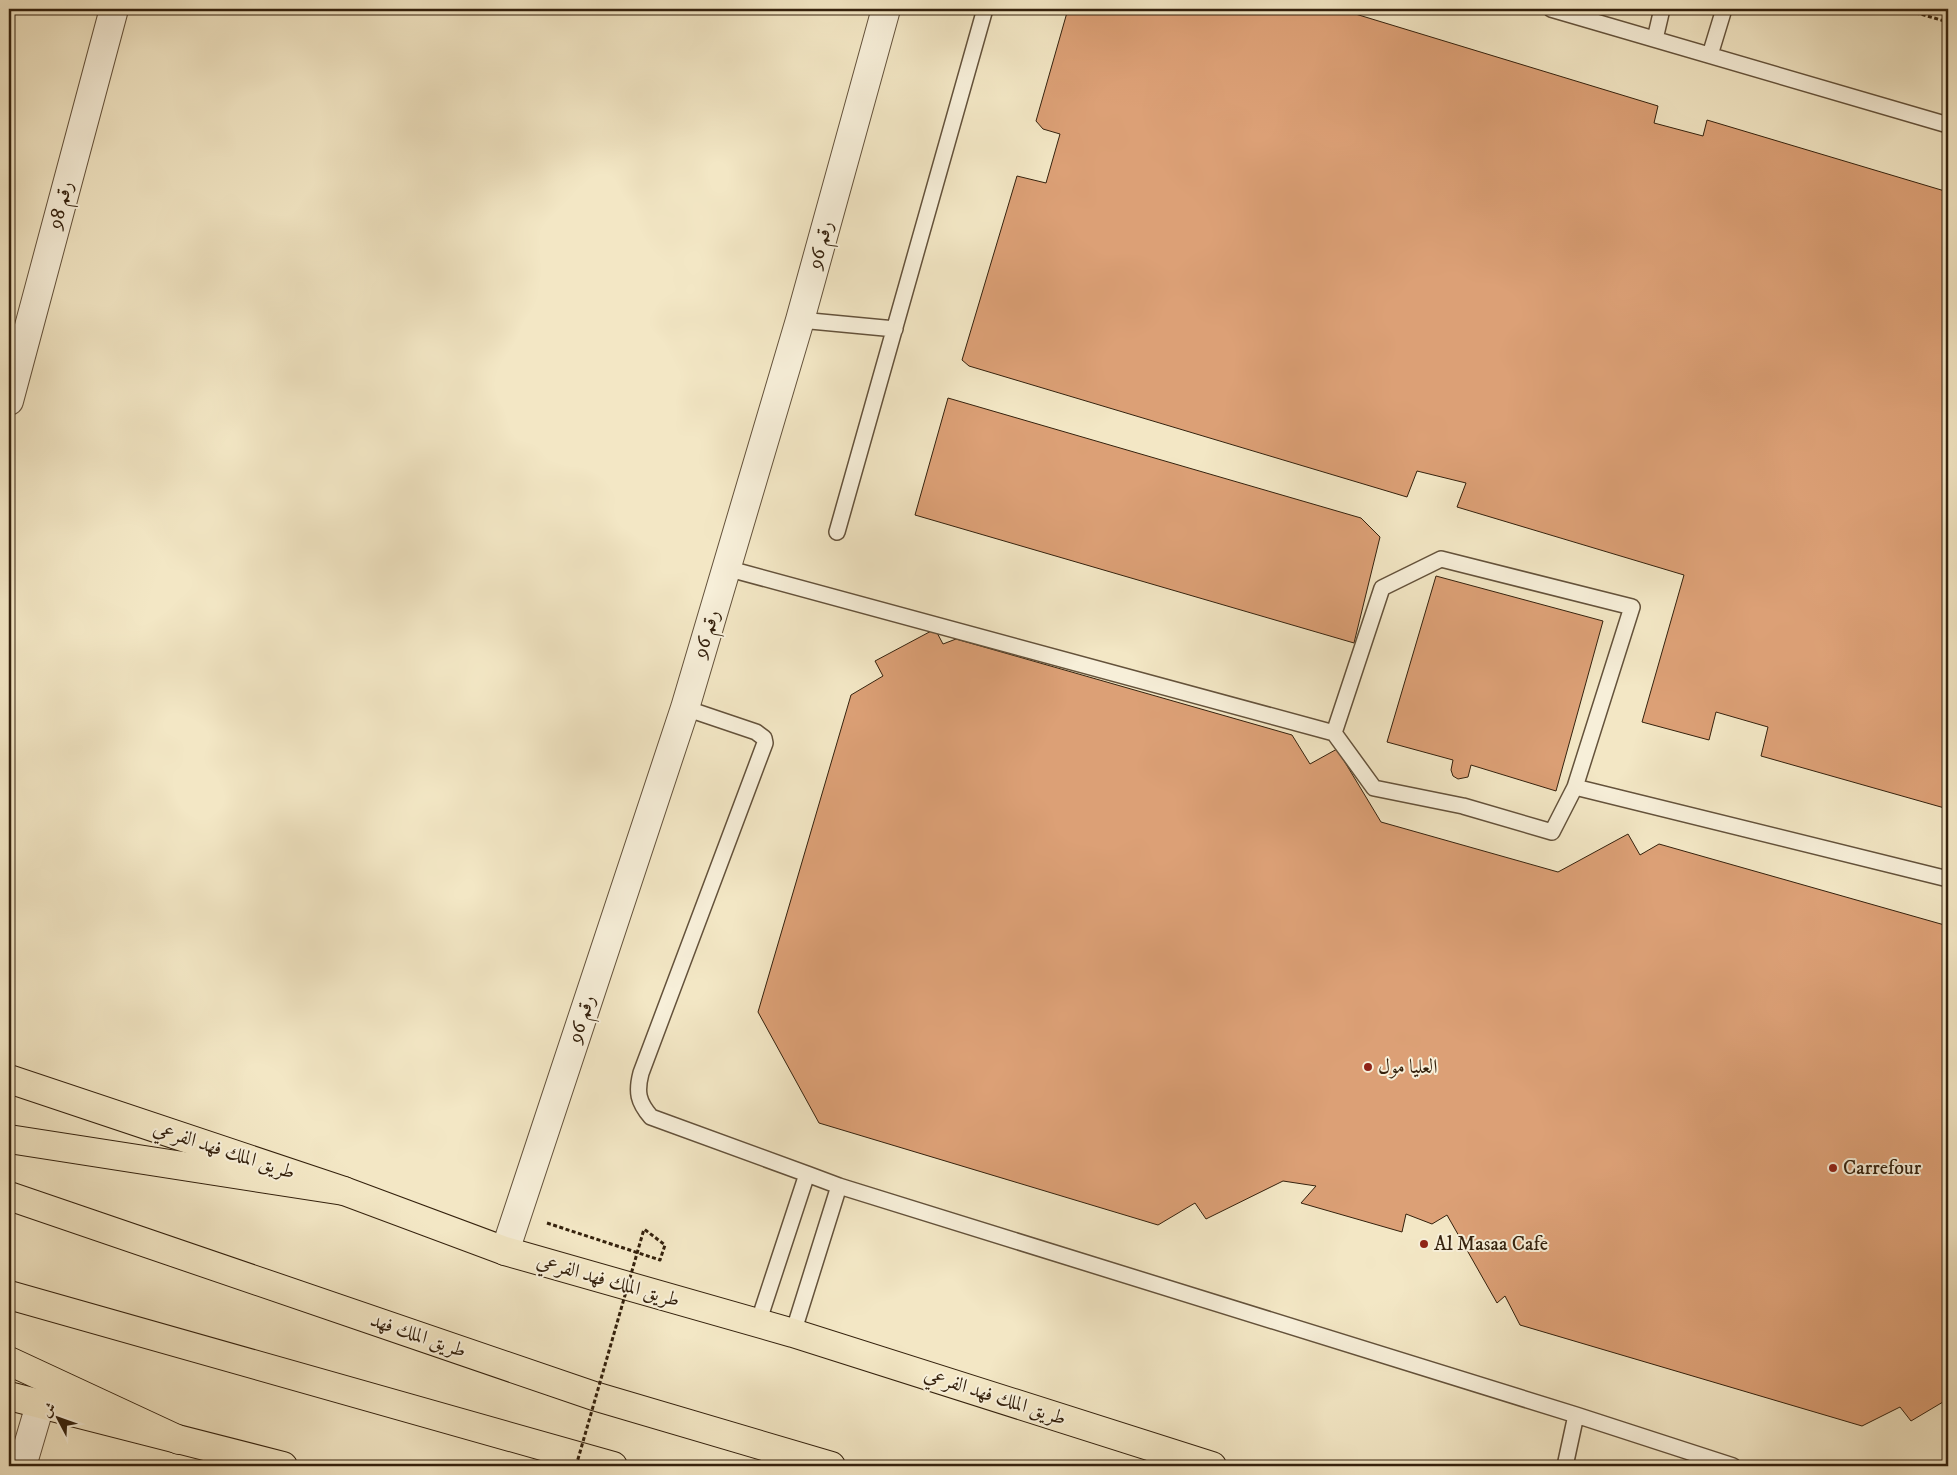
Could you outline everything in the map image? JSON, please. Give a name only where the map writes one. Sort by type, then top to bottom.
[{"type":"main road","name":"طريق الملك فهد الفرعي","points":[[9,1079],[344,1191],[506,1252],[793,1333],[1212,1466]]},
{"type":"main road","points":[[9,1139],[344,1191]]},
{"type":"main road","name":"طريق الملك فهد","points":[[9,1196],[594,1396],[831,1466]]},
{"type":"main road","points":[[9,1295],[613,1466]]},
{"type":"main road","points":[[9,1361],[179,1440]]},
{"type":"main road","points":[[9,1396],[283,1466]]},
{"type":"street","name":"رقم 98","points":[[9,400],[114,9]]},
{"type":"street","name":"رقم 96","points":[[506,1252],[685,708],[800,320],[886,9]]},
{"type":"street","points":[[22,1466],[40,1405]]},
{"type":"lane","points":[[837,532],[985,9]]},
{"type":"lane","points":[[1551,9],[1948,125]]},
{"type":"lane","points":[[1655,39],[1662,9]]},
{"type":"lane","points":[[1710,55],[1724,9]]},
{"type":"lane","points":[[800,320],[895,329]]},
{"type":"lane","points":[[726,568],[1334,733],[1374,788],[1463,806],[1552,832],[1575,788],[1632,607],[1441,559],[1382,588],[1334,733]]},
{"type":"lane","points":[[685,708],[756,732],[764,738],[765,743],[641,1073],[636,1090],[640,1105],[651,1117],[668,1125],[840,1186],[1576,1415],[1733,1466]]},
{"type":"lane","points":[[1575,788],[1948,880]]},
{"type":"lane","points":[[758,1323],[807,1174]]},
{"type":"lane","points":[[793,1333],[840,1186]]},
{"type":"lane","points":[[1565,1466],[1576,1415]]},
{"type":"path","points":[[1904,9],[1948,22]]},
{"type":"path","points":[[518,1213],[660,1260],[664,1245],[644,1229],[576,1466]]},
{"type":"building","points":[[1068,9],[1339,9],[1658,106],[1654,123],[1703,136],[1707,120],[1948,192],[1948,809],[1761,756],[1768,727],[1716,712],[1709,740],[1642,722],[1684,575],[1457,507],[1466,483],[1417,471],[1407,497],[969,366],[962,360],[1017,176],[1046,183],[1060,134],[1043,129],[1036,121]]},
{"type":"building","points":[[948,398],[1361,518],[1380,537],[1354,643],[915,515]]},
{"type":"building","points":[[1436,576],[1603,621],[1556,791],[1471,765],[1468,777],[1458,779],[1453,776],[1451,770],[1453,760],[1387,742]]},
{"type":"building","name":"العليا مول","points":[[935,629],[943,644],[956,639],[1292,735],[1310,764],[1337,749],[1381,822],[1558,872],[1628,834],[1640,855],[1659,844],[1948,926],[1948,1399],[1911,1421],[1900,1407],[1862,1426],[1520,1325],[1505,1296],[1497,1303],[1447,1215],[1432,1224],[1406,1214],[1402,1232],[1301,1203],[1316,1186],[1283,1181],[1206,1219],[1195,1203],[1158,1225],[819,1123],[758,1012],[851,695],[883,676],[875,661]]},
{"type":"building","points":[[9,1435],[19,1440],[9,1466]]},
{"type":"place","name":"العليا مول","points":[[1368,1067]]},
{"type":"place","name":"Carrefour","points":[[1833,1168]]},
{"type":"place","name":"Al Masaa Cafe","points":[[1424,1244]]}]
